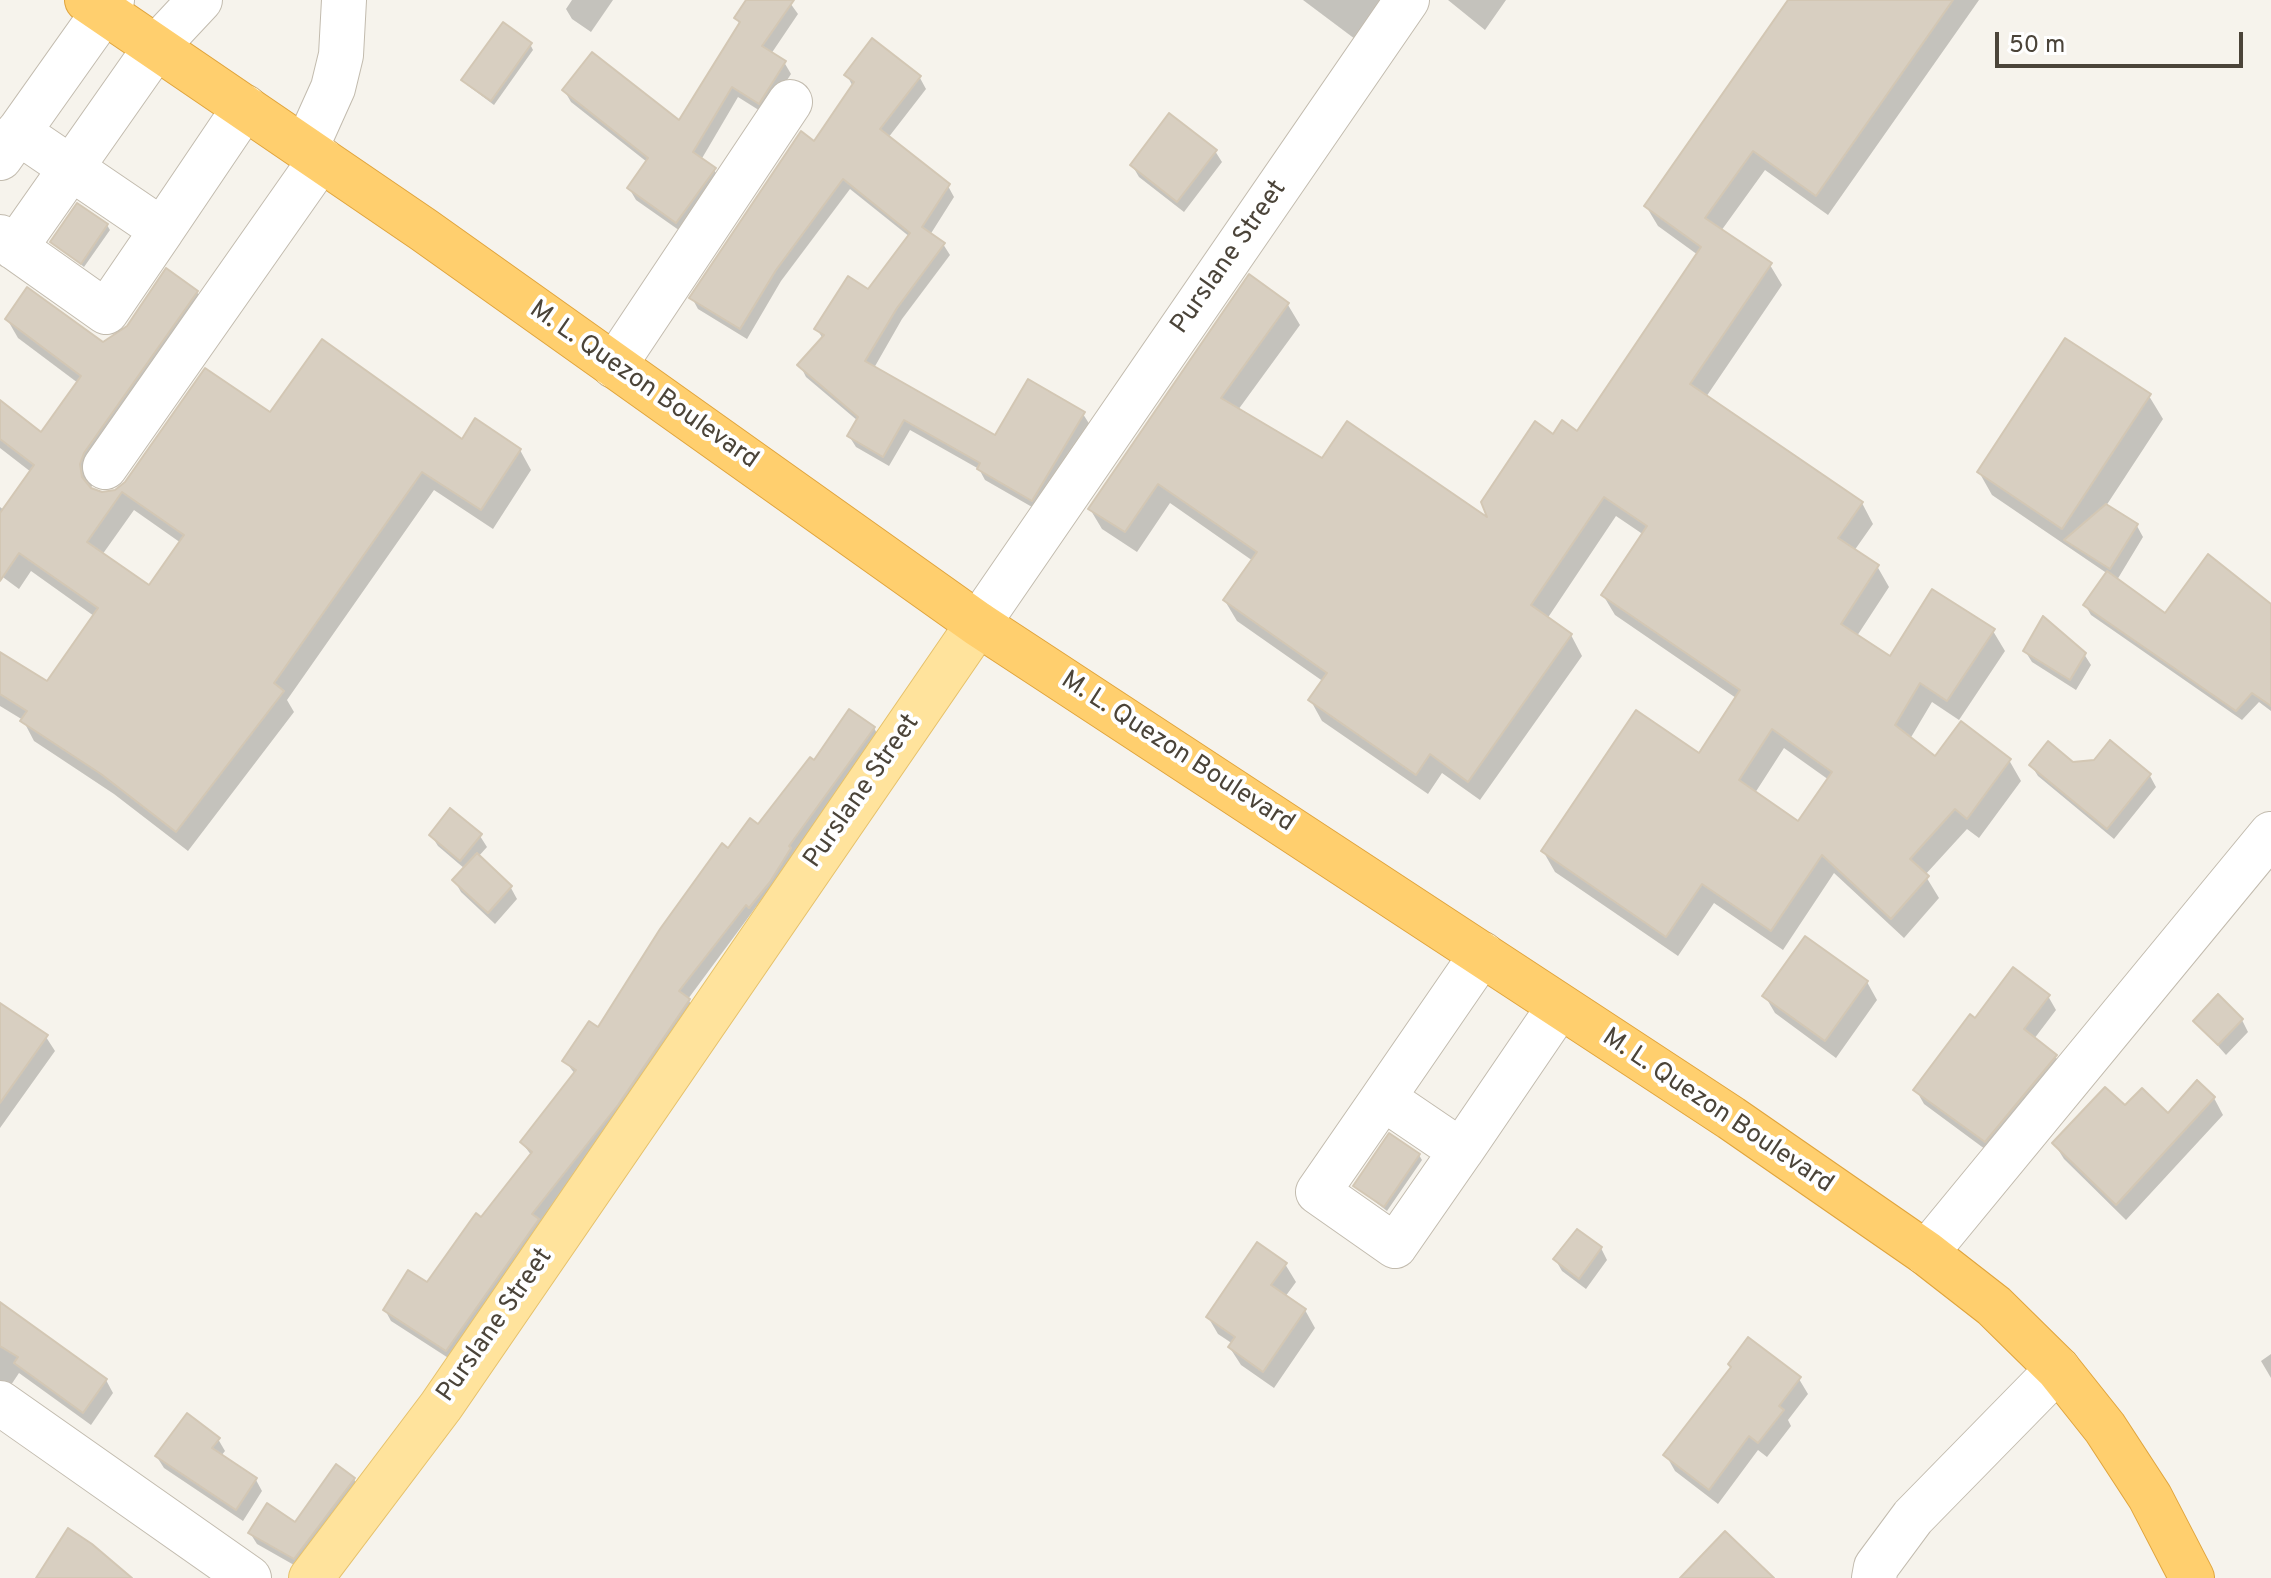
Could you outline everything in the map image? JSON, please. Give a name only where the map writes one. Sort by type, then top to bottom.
[{"type":"highway","name":"M. L. Quezon Boulevard","points":[[101,4],[156,47],[314,154],[978,624],[1731,1118],[1926,1253],[1994,1306],[2058,1369],[2105,1428],[2150,1497],[2192,1578]]},
{"type":"main road","name":"Purslane Street","points":[[311,1578],[441,1406],[978,624]]},
{"type":"street","points":[[200,0],[156,47],[73,170],[8,243],[106,312],[245,107]]},
{"type":"street","points":[[105,467],[314,154],[341,55],[344,0]]},
{"type":"street","name":"Purslane Street","points":[[978,624],[1407,0]]},
{"type":"street","points":[[101,4],[9,145],[73,170],[162,230]]},
{"type":"street","points":[[614,366],[790,102]]},
{"type":"street","points":[[1926,1253],[2271,834]]},
{"type":"street","points":[[1482,954],[1318,1192],[1395,1246],[1559,1007]]},
{"type":"street","points":[[1383,1098],[1461,1151]]},
{"type":"street","points":[[1874,1578],[1876,1567],[1913,1517],[2058,1369]]},
{"type":"street","points":[[0,1403],[249,1578]]},
{"type":"building","points":[[746,0],[794,0],[762,46],[786,61],[759,104],[732,87],[693,152],[716,168],[676,223],[627,188],[648,158],[562,90],[592,52],[679,120],[740,22],[734,18]]},
{"type":"building","points":[[1788,0],[1953,0],[1816,196],[1753,151],[1705,218],[1772,263],[1690,384],[1863,502],[1838,538],[1879,565],[1841,624],[1890,656],[1932,589],[1995,629],[1947,701],[1920,683],[1895,725],[1935,756],[1961,721],[2011,759],[1967,819],[1955,809],[1910,859],[1929,876],[1891,919],[1822,855],[1771,931],[1702,884],[1666,937],[1541,851],[1636,710],[1699,753],[1740,690],[1601,595],[1647,526],[1604,497],[1531,605],[1572,634],[1468,782],[1430,754],[1416,775],[1308,700],[1327,673],[1223,600],[1257,552],[1158,484],[1125,532],[1088,509],[1249,274],[1289,303],[1221,398],[1322,458],[1347,421],[1487,517],[1481,502],[1535,421],[1553,434],[1562,420],[1577,431],[1701,247],[1644,206]],"holes":[[[1772,729],[1832,772],[1798,821],[1739,780]]]},
{"type":"building","points":[[503,22],[532,43],[491,101],[461,80]]},
{"type":"building","points":[[872,38],[921,76],[880,129],[950,184],[922,227],[945,243],[897,308],[865,361],[995,435],[1028,379],[1085,412],[1032,501],[977,469],[980,463],[904,420],[883,457],[847,436],[858,417],[797,365],[824,335],[814,329],[848,276],[868,289],[910,233],[843,179],[776,270],[740,329],[689,298],[801,131],[814,141],[854,82],[844,75]]},
{"type":"building","points":[[1169,113],[1217,150],[1177,202],[1130,165]]},
{"type":"building","points":[[77,203],[108,224],[81,264],[50,242]]},
{"type":"building","points":[[166,268],[198,291],[84,453],[80,464],[82,477],[91,488],[102,492],[115,490],[125,482],[205,368],[270,412],[322,339],[462,439],[475,418],[521,449],[481,510],[422,472],[274,683],[284,691],[176,832],[101,774],[20,721],[27,711],[0,694],[0,652],[47,681],[98,608],[19,553],[0,581],[0,513],[34,465],[0,439],[0,400],[41,432],[81,376],[5,319],[27,287],[103,342],[127,326]],"holes":[[[122,492],[184,535],[149,585],[87,542]]]},
{"type":"building","points":[[2065,338],[2151,394],[2062,529],[1977,472]]},
{"type":"building","points":[[2106,504],[2138,524],[2110,569],[2064,540]]},
{"type":"building","points":[[2208,554],[2271,604],[2271,706],[2252,693],[2236,711],[2083,605],[2107,571],[2165,613]]},
{"type":"building","points":[[2043,616],[2086,653],[2070,680],[2023,651]]},
{"type":"building","points":[[849,709],[875,727],[789,846],[791,848],[770,882],[749,908],[746,905],[679,991],[690,999],[618,1105],[532,1214],[539,1219],[446,1351],[383,1310],[408,1270],[427,1282],[476,1213],[481,1217],[532,1152],[520,1142],[576,1070],[562,1061],[589,1021],[598,1027],[660,929],[722,843],[728,848],[750,818],[758,824],[810,757],[814,760]]},
{"type":"building","points":[[2110,740],[2151,774],[2107,829],[2029,765],[2048,741],[2073,762],[2094,760]]},
{"type":"building","points":[[450,808],[482,834],[460,861],[429,835]]},
{"type":"building","points":[[477,853],[512,886],[488,913],[452,880]]},
{"type":"building","points":[[1805,936],[1868,981],[1825,1041],[1762,996]]},
{"type":"building","points":[[2013,967],[2050,995],[2024,1029],[2057,1055],[1985,1142],[1913,1090],[1970,1014],[1975,1018]]},
{"type":"building","points":[[2218,994],[2243,1019],[2218,1045],[2193,1021]]},
{"type":"building","points":[[0,1003],[48,1035],[0,1103]]},
{"type":"building","points":[[2197,1080],[2215,1097],[2116,1205],[2052,1143],[2105,1087],[2125,1105],[2142,1088],[2168,1113]]},
{"type":"building","points":[[1389,1133],[1420,1154],[1384,1207],[1353,1186]]},
{"type":"building","points":[[1577,1229],[1602,1247],[1579,1279],[1553,1259]]},
{"type":"building","points":[[1257,1242],[1287,1263],[1271,1285],[1306,1309],[1263,1372],[1228,1347],[1235,1337],[1206,1317]]},
{"type":"building","points":[[0,1302],[107,1379],[83,1413],[14,1363],[18,1357],[0,1346]]},
{"type":"building","points":[[1748,1337],[1801,1377],[1779,1406],[1784,1410],[1758,1443],[1749,1436],[1709,1490],[1663,1455],[1731,1367],[1728,1364]]},
{"type":"building","points":[[187,1413],[220,1438],[212,1448],[257,1478],[236,1510],[155,1456]]},
{"type":"building","points":[[336,1464],[355,1478],[294,1559],[248,1533],[267,1503],[295,1522]]},
{"type":"building","points":[[68,1528],[92,1544],[132,1578],[36,1578]]},
{"type":"building","points":[[1725,1531],[1774,1578],[1680,1578]]}]
